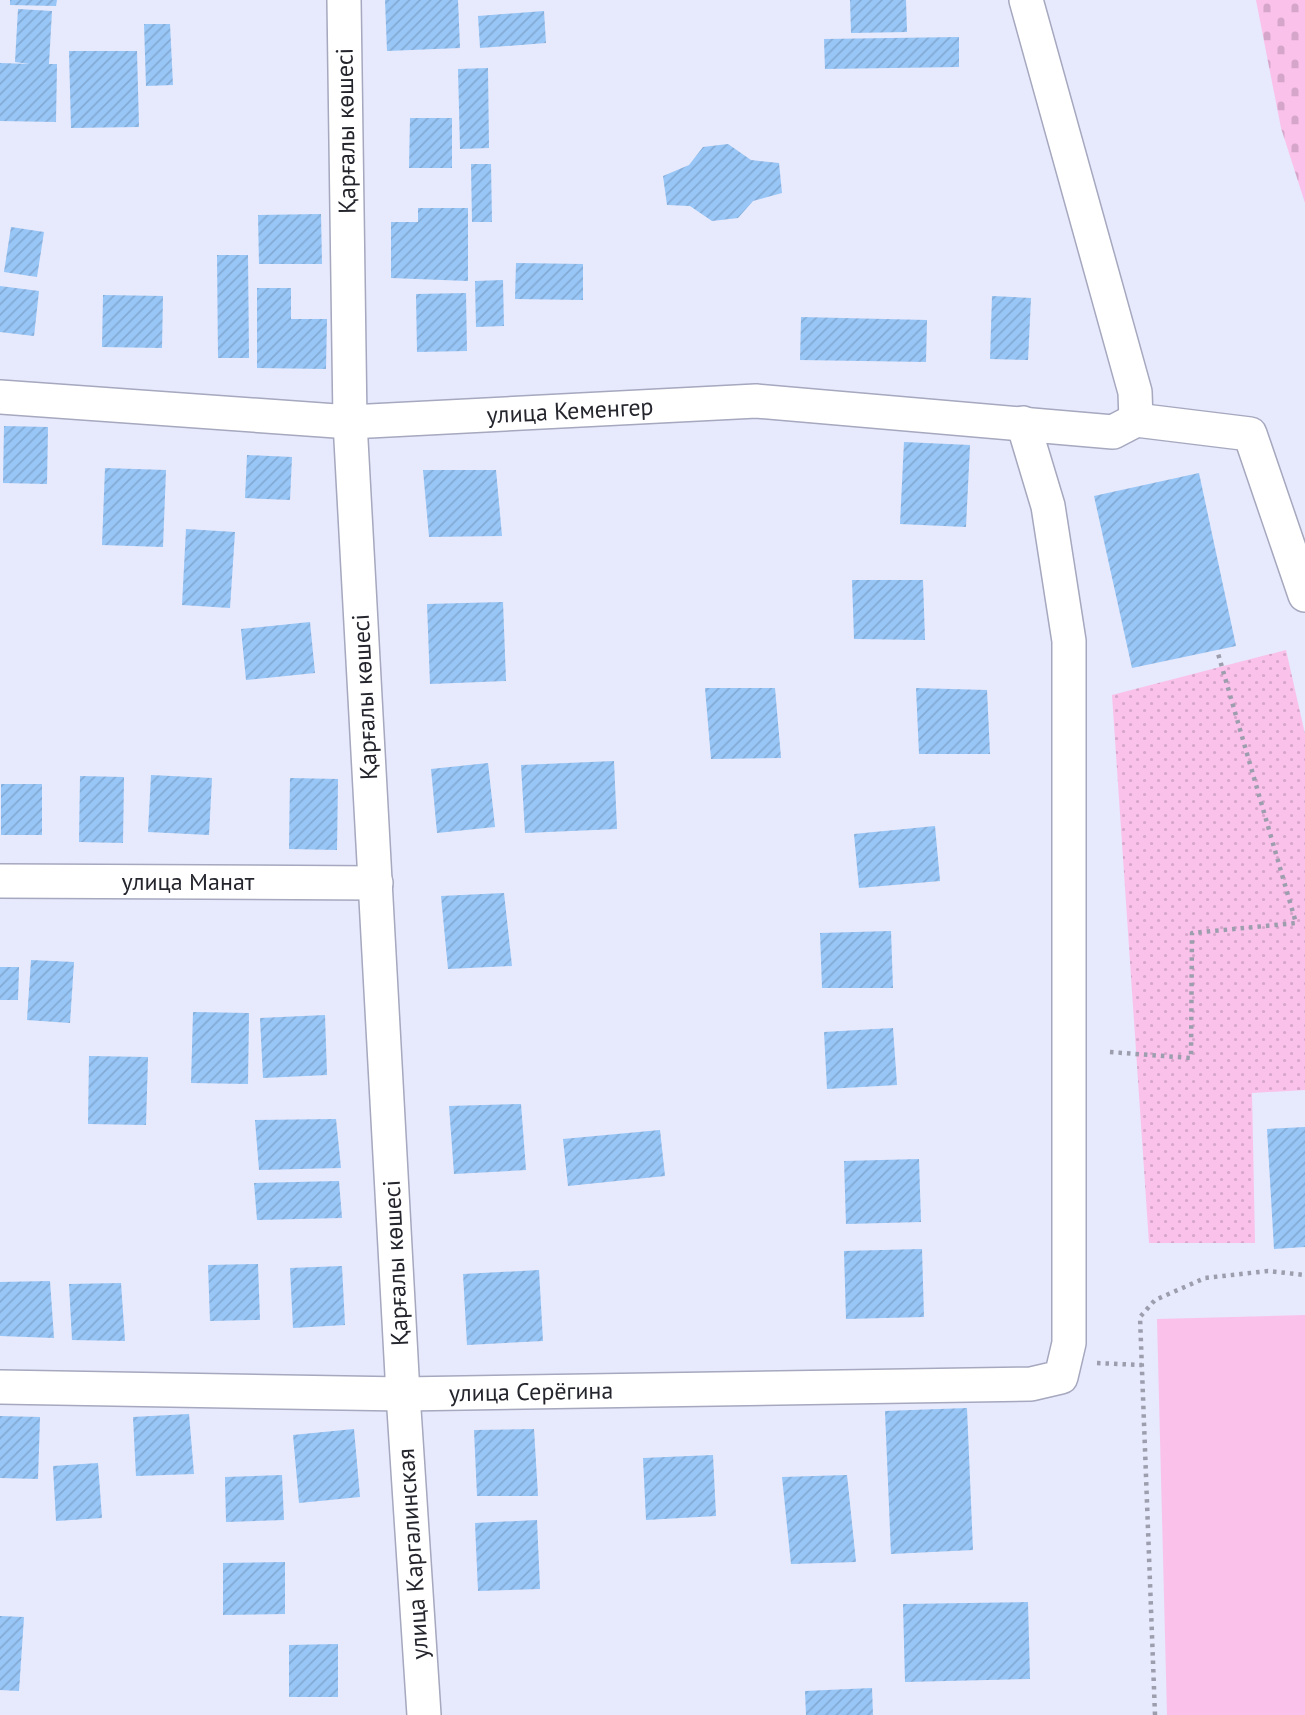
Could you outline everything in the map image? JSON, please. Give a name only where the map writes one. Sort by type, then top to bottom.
[{"type":"street","name":"Қарғалы көшесі","points":[[344,0],[350,422],[403,1394]]},
{"type":"street","points":[[1026,0],[1135,392],[1136,420],[1250,434],[1305,595]]},
{"type":"street","name":"улица Кеменгер","points":[[0,397],[350,422],[755,401],[1113,432],[1136,420]]},
{"type":"street","points":[[1023,423],[1048,506],[1069,641],[1069,1343],[1063,1369]]},
{"type":"street","name":"улица Манат","points":[[0,881],[376,883]]},
{"type":"street","name":"улица Серёгина","points":[[0,1387],[403,1394],[1031,1384],[1063,1369]]},
{"type":"street","name":"улица Каргалинская","points":[[403,1394],[424,1715]]},
{"type":"path","points":[[1110,1052],[1191,1058],[1192,933],[1297,923],[1217,650]]},
{"type":"path","points":[[1155,1715],[1140,1317],[1155,1300],[1205,1278],[1268,1271],[1305,1275]]},
{"type":"path","points":[[1063,1369],[1142,1365]]},
{"type":"green space","points":[[1256,0],[1305,0],[1305,203],[1281,128]]},
{"type":"green space","points":[[1286,650],[1305,734],[1305,1090],[1252,1093],[1255,1243],[1149,1243],[1112,695]]},
{"type":"green space","points":[[1305,1315],[1305,1715],[1167,1715],[1157,1319]]},
{"type":"building","points":[[10,0],[57,0],[56,6],[10,5]]},
{"type":"building","points":[[385,0],[458,0],[460,48],[387,51]]},
{"type":"building","points":[[850,0],[906,0],[907,32],[851,33]]},
{"type":"building","points":[[18,9],[52,11],[49,64],[57,64],[56,122],[0,121],[0,63],[30,64],[15,62]]},
{"type":"building","points":[[544,11],[546,43],[480,48],[478,16]]},
{"type":"building","points":[[144,24],[170,24],[173,85],[146,86]]},
{"type":"building","points":[[959,37],[959,67],[825,69],[824,39]]},
{"type":"building","points":[[69,51],[137,51],[139,127],[71,128]]},
{"type":"building","points":[[488,68],[489,148],[460,149],[458,69]]},
{"type":"building","points":[[410,118],[452,118],[452,168],[409,168]]},
{"type":"building","points":[[728,144],[751,160],[779,163],[782,193],[753,201],[738,218],[712,221],[690,206],[667,205],[663,176],[689,165],[703,147]]},
{"type":"building","points":[[471,164],[491,164],[492,222],[472,222]]},
{"type":"building","points":[[418,208],[468,208],[468,281],[391,278],[391,222],[418,222]]},
{"type":"building","points":[[321,214],[322,264],[259,264],[258,215]]},
{"type":"building","points":[[11,227],[44,232],[37,277],[4,272]]},
{"type":"building","points":[[217,255],[248,255],[249,358],[218,358]]},
{"type":"building","points":[[516,263],[583,264],[583,300],[515,299]]},
{"type":"building","points":[[503,280],[504,326],[476,327],[475,281]]},
{"type":"building","points":[[0,286],[39,291],[34,336],[0,332]]},
{"type":"building","points":[[257,288],[291,288],[291,319],[327,319],[326,369],[257,368]]},
{"type":"building","points":[[466,293],[467,351],[417,352],[416,294]]},
{"type":"building","points":[[103,295],[163,296],[162,348],[102,347]]},
{"type":"building","points":[[992,296],[1031,298],[1028,360],[990,359]]},
{"type":"building","points":[[801,317],[927,320],[926,362],[800,360]]},
{"type":"building","points":[[4,426],[48,427],[47,484],[3,483]]},
{"type":"building","points":[[904,442],[970,445],[966,527],[900,524]]},
{"type":"building","points":[[247,455],[292,457],[290,500],[245,498]]},
{"type":"building","points":[[105,468],[166,470],[163,547],[102,545]]},
{"type":"building","points":[[423,470],[496,470],[502,536],[429,537]]},
{"type":"building","points":[[1199,473],[1236,646],[1132,668],[1094,496]]},
{"type":"building","points":[[186,529],[235,532],[230,608],[182,605]]},
{"type":"building","points":[[852,580],[923,580],[925,640],[854,639]]},
{"type":"building","points":[[503,602],[506,681],[430,684],[427,604]]},
{"type":"building","points":[[310,622],[315,673],[246,680],[241,629]]},
{"type":"building","points":[[705,688],[775,688],[781,758],[711,759]]},
{"type":"building","points":[[916,688],[987,690],[990,754],[919,754]]},
{"type":"building","points":[[614,761],[617,829],[525,833],[521,765]]},
{"type":"building","points":[[488,763],[495,827],[437,833],[431,769]]},
{"type":"building","points":[[151,775],[212,778],[209,835],[148,832]]},
{"type":"building","points":[[80,776],[124,777],[123,843],[79,842]]},
{"type":"building","points":[[290,778],[338,779],[337,850],[289,849]]},
{"type":"building","points":[[1,784],[42,784],[42,835],[1,835]]},
{"type":"building","points":[[935,826],[940,881],[859,888],[854,834]]},
{"type":"building","points":[[504,893],[512,966],[448,969],[441,896]]},
{"type":"building","points":[[891,931],[893,988],[822,988],[820,933]]},
{"type":"building","points":[[31,960],[74,962],[70,1023],[27,1020]]},
{"type":"building","points":[[0,967],[19,967],[18,1000],[0,1000]]},
{"type":"building","points":[[193,1012],[249,1013],[248,1084],[191,1083]]},
{"type":"building","points":[[325,1015],[327,1075],[263,1078],[260,1018]]},
{"type":"building","points":[[893,1028],[897,1085],[827,1089],[824,1032]]},
{"type":"building","points":[[89,1056],[148,1057],[146,1125],[88,1124]]},
{"type":"building","points":[[521,1104],[526,1170],[454,1174],[449,1106]]},
{"type":"building","points":[[336,1119],[341,1168],[259,1170],[255,1120]]},
{"type":"building","points":[[1305,1127],[1305,1247],[1274,1249],[1267,1129]]},
{"type":"building","points":[[660,1130],[665,1176],[568,1186],[563,1139]]},
{"type":"building","points":[[919,1159],[921,1222],[846,1224],[844,1161]]},
{"type":"building","points":[[339,1181],[342,1218],[257,1220],[254,1183]]},
{"type":"building","points":[[922,1249],[924,1317],[846,1319],[844,1251]]},
{"type":"building","points":[[258,1264],[260,1320],[210,1321],[208,1265]]},
{"type":"building","points":[[342,1266],[345,1325],[293,1328],[290,1268]]},
{"type":"building","points":[[539,1270],[543,1341],[467,1345],[463,1274]]},
{"type":"building","points":[[50,1281],[54,1338],[0,1336],[0,1282]]},
{"type":"building","points":[[121,1283],[125,1341],[72,1340],[69,1284]]},
{"type":"building","points":[[967,1408],[973,1550],[891,1554],[885,1411]]},
{"type":"building","points":[[189,1414],[194,1474],[136,1476],[133,1417]]},
{"type":"building","points":[[0,1416],[40,1417],[38,1479],[0,1478]]},
{"type":"building","points":[[354,1429],[360,1497],[299,1503],[293,1435]]},
{"type":"building","points":[[534,1429],[538,1496],[477,1496],[474,1430]]},
{"type":"building","points":[[713,1455],[716,1516],[646,1520],[643,1458]]},
{"type":"building","points":[[98,1463],[102,1518],[56,1521],[53,1466]]},
{"type":"building","points":[[282,1475],[284,1520],[226,1522],[225,1477]]},
{"type":"building","points":[[847,1475],[856,1562],[791,1564],[782,1477]]},
{"type":"building","points":[[537,1520],[540,1589],[478,1591],[475,1523]]},
{"type":"building","points":[[285,1562],[285,1614],[223,1615],[223,1563]]},
{"type":"building","points":[[1028,1602],[1030,1679],[905,1682],[903,1604]]},
{"type":"building","points":[[0,1616],[24,1617],[19,1691],[0,1690]]},
{"type":"building","points":[[338,1644],[338,1697],[289,1697],[289,1645]]},
{"type":"building","points":[[872,1688],[873,1715],[806,1715],[805,1691]]}]
